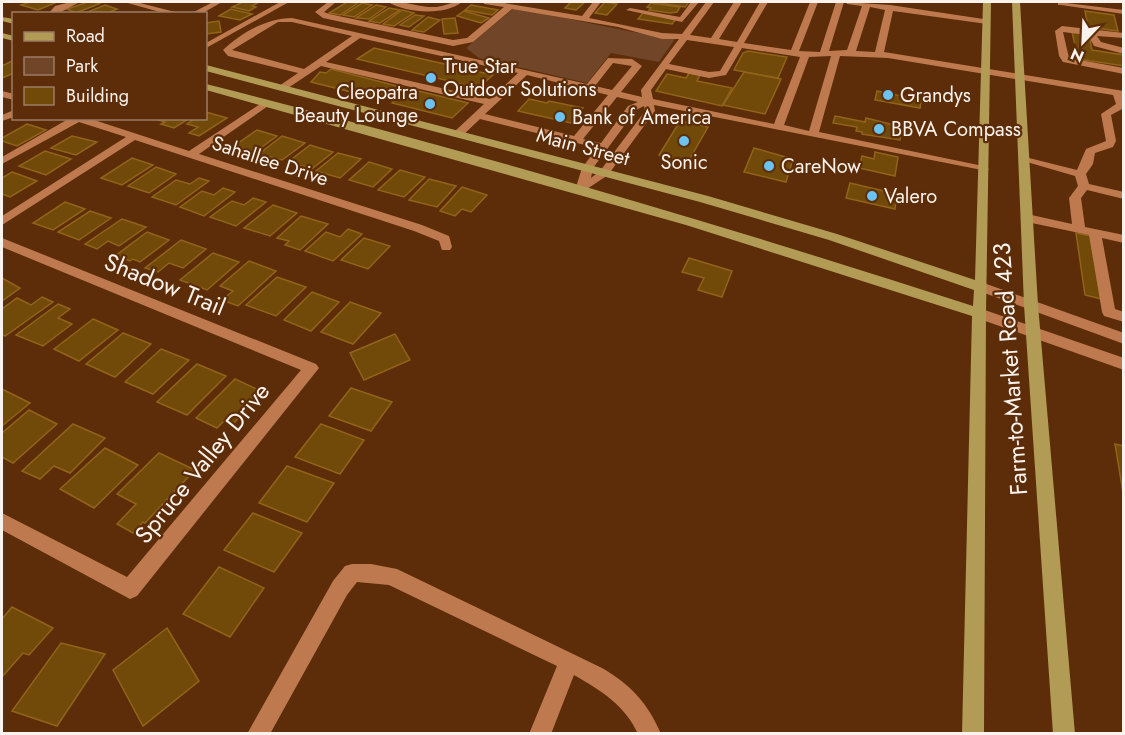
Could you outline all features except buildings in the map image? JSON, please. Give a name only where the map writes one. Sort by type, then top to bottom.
[{"type":"main road","name":"Farm-to-Market Road 423","points":[[973,734],[979,313],[987,2]]},
{"type":"main road","name":"Farm-to-Market Road 423","points":[[1016,2],[1031,305],[1064,734]]},
{"type":"main road","name":"Main Street","points":[[207,68],[761,215],[981,287]]},
{"type":"main road","name":"Main Street","points":[[207,87],[582,190],[835,264],[979,313]]},
{"type":"main road","points":[[264,103],[282,88]]},
{"type":"street","points":[[54,12],[58,8],[76,2]]},
{"type":"street","points":[[128,2],[170,12]]},
{"type":"street","points":[[198,12],[218,2]]},
{"type":"street","points":[[268,2],[283,3]]},
{"type":"street","points":[[332,2],[319,12],[326,16],[453,43],[470,40],[511,6]]},
{"type":"street","points":[[392,2],[437,10],[449,8],[458,2]]},
{"type":"street","points":[[487,2],[618,25],[662,36],[686,37],[800,54],[879,54],[1120,94],[1120,110],[1106,114],[1111,141],[1105,147],[1090,151],[1087,164],[1080,174]]},
{"type":"street","points":[[584,19],[597,2]]},
{"type":"street","points":[[618,25],[637,2]]},
{"type":"street","points":[[630,10],[682,20],[695,2]]},
{"type":"street","points":[[582,190],[604,173],[650,111],[646,90],[710,2]]},
{"type":"street","points":[[713,42],[738,2]]},
{"type":"street","points":[[664,66],[709,75],[723,73],[764,2]]},
{"type":"street","points":[[778,127],[814,2]]},
{"type":"street","points":[[824,54],[840,2]]},
{"type":"street","points":[[850,2],[987,22]]},
{"type":"street","points":[[207,45],[283,3]]},
{"type":"street","points":[[851,53],[867,4]]},
{"type":"street","points":[[879,54],[890,8]]},
{"type":"street","points":[[1064,13],[1121,14]]},
{"type":"street","points":[[1064,13],[1091,31],[1124,36]]},
{"type":"street","points":[[1064,13],[1059,31],[1063,56],[1066,60],[1124,71]]},
{"type":"street","points":[[306,72],[231,54],[227,50],[267,24],[292,20],[648,101],[983,169]]},
{"type":"street","points":[[1091,31],[1097,44],[1124,51]]},
{"type":"street","points":[[282,88],[359,35]]},
{"type":"street","points":[[813,134],[836,53]]},
{"type":"street","points":[[576,140],[637,66],[632,62],[611,60],[589,87]]},
{"type":"street","points":[[319,63],[492,103]]},
{"type":"street","points":[[458,134],[525,72]]},
{"type":"street","points":[[582,190],[588,168],[632,108],[648,101]]},
{"type":"street","points":[[192,154],[264,103]]},
{"type":"street","points":[[478,116],[604,147]]},
{"type":"street","points":[[2,161],[74,120]]},
{"type":"street","name":"Sahallee Drive","points":[[79,120],[192,154],[418,228],[445,239],[446,248]]},
{"type":"street","points":[[2,221],[135,136]]},
{"type":"street","points":[[1105,147],[1124,150]]},
{"type":"street","points":[[1025,160],[1080,174]]},
{"type":"street","points":[[1080,174],[1084,186]]},
{"type":"street","points":[[1084,186],[1124,196]]},
{"type":"street","points":[[1079,229],[1074,198],[1084,186]]},
{"type":"street","points":[[1027,218],[1124,239]]},
{"type":"street","points":[[1095,233],[1109,312],[1124,317]]},
{"type":"street","name":"Shadow Trail","points":[[2,242],[311,368]]},
{"type":"street","points":[[981,287],[1124,339]]},
{"type":"street","points":[[979,313],[1124,364]]},
{"type":"street","name":"Spruce Valley Drive","points":[[2,521],[130,589],[311,368]]},
{"type":"street","points":[[258,734],[340,588],[352,573],[390,576],[569,661],[620,689],[644,720],[650,734]]},
{"type":"street","points":[[540,734],[569,661]]},
{"type":"green space","points":[[514,8],[675,39],[659,62],[611,53],[587,83],[479,58],[466,48]]},
{"type":"place","name":"True Star Outdoor Solutions","points":[[431,78]]},
{"type":"place","name":"Grandys","points":[[888,95]]},
{"type":"place","name":"Cleopatra Beauty Lounge","points":[[430,104]]},
{"type":"place","name":"Bank of America","points":[[560,117]]},
{"type":"place","name":"BBVA Compass","points":[[879,129]]},
{"type":"place","name":"Sonic","points":[[684,141]]},
{"type":"place","name":"CareNow","points":[[769,166]]},
{"type":"place","name":"Valero","points":[[872,196]]}]
